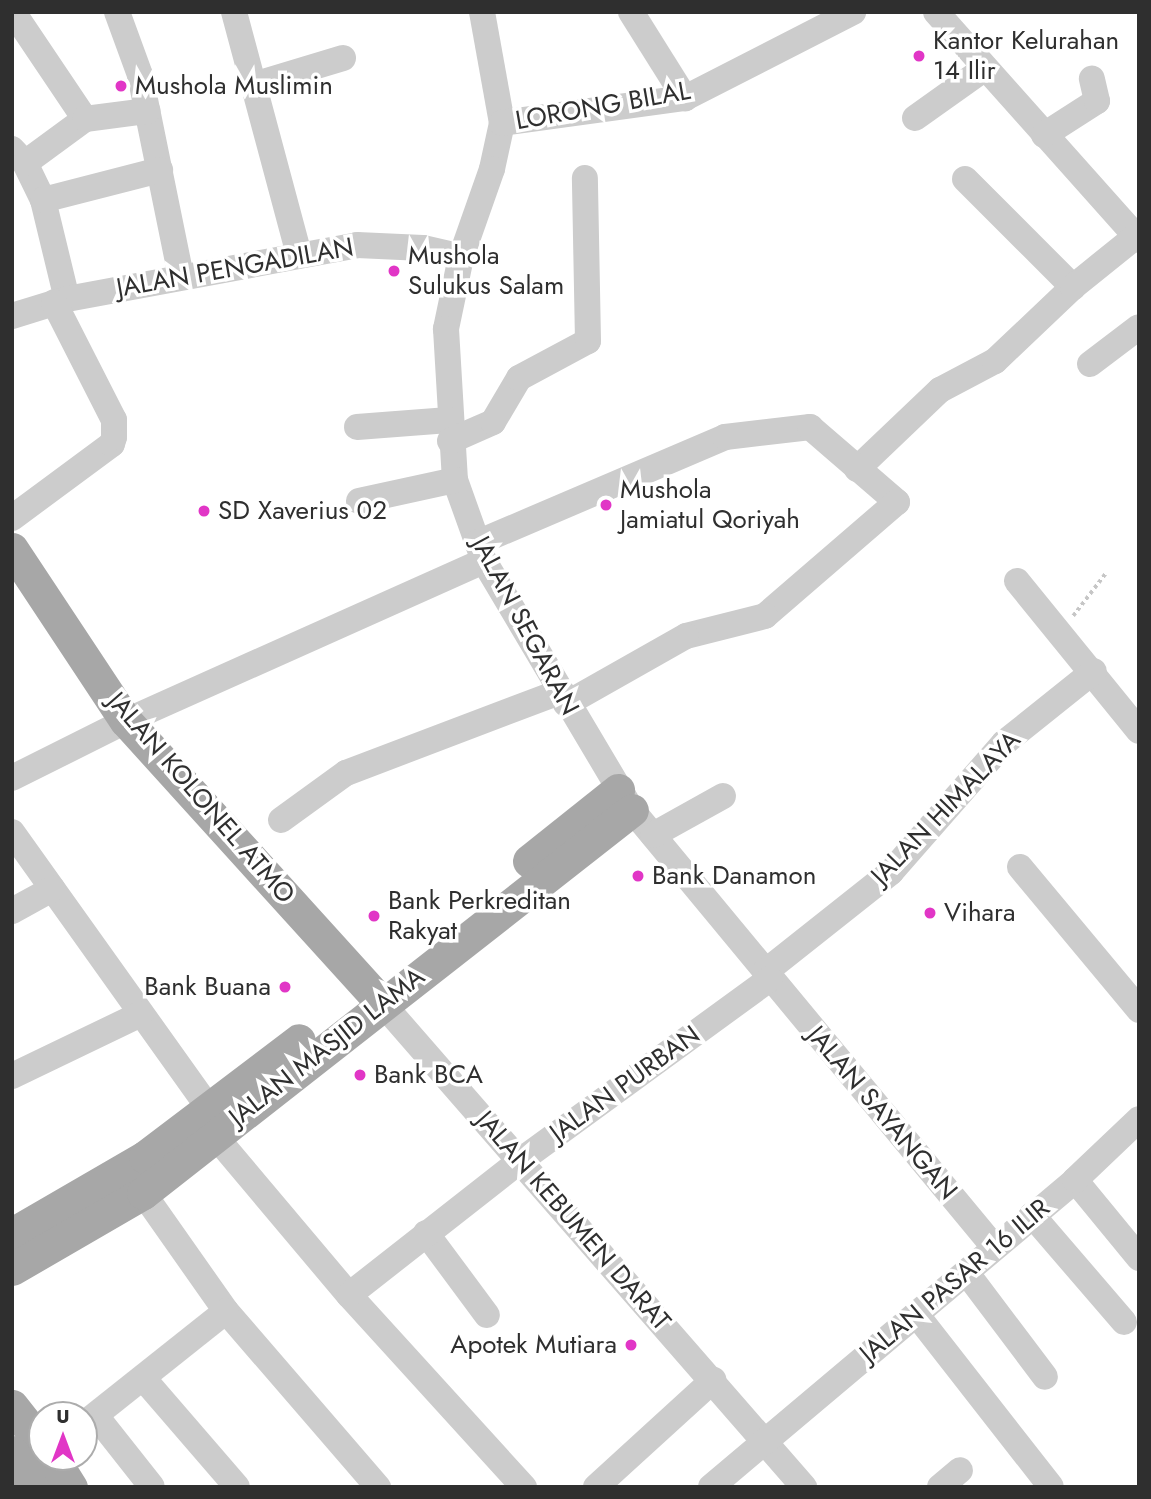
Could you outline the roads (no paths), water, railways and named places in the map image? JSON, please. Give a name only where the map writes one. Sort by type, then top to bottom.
[{"type":"main road","name":"JALAN KOLONEL ATMO","points":[[12,549],[126,721],[375,995]]},
{"type":"main road","name":"JALAN MASJID LAMA","points":[[12,1269],[143,1193],[212,1122],[625,800]]},
{"type":"main road","points":[[12,1234],[145,1157],[212,1122]]},
{"type":"main road","points":[[12,1406],[28,1426]]},
{"type":"main road","points":[[12,1452],[35,1487]]},
{"type":"main road","points":[[60,1471],[71,1487]]},
{"type":"street","points":[[117,12],[140,75],[181,277]]},
{"type":"street","points":[[234,12],[299,255]]},
{"type":"street","name":"JALAN SEGARAN","points":[[482,12],[502,123],[492,169],[461,257],[446,329],[449,431],[455,480],[480,552],[562,698],[625,800],[767,975]]},
{"type":"street","points":[[631,12],[685,98]]},
{"type":"street","name":"LORONG BILAL","points":[[502,123],[685,98],[853,12]]},
{"type":"street","points":[[857,469],[948,385],[995,361],[1073,287],[1137,238],[936,12]]},
{"type":"street","points":[[27,17],[85,119]]},
{"type":"street","points":[[253,85],[343,58]]},
{"type":"street","points":[[915,118],[985,68]]},
{"type":"street","points":[[1044,135],[1095,104],[1092,79]]},
{"type":"street","points":[[12,518],[112,444],[114,437],[114,420],[60,301],[43,200],[19,156],[85,119],[147,111]]},
{"type":"street","points":[[43,200],[160,170]]},
{"type":"street","points":[[357,428],[449,431],[493,422],[519,378],[588,341],[585,178]]},
{"type":"street","points":[[965,179],[1073,287]]},
{"type":"street","name":"JALAN PENGADILAN","points":[[12,316],[60,301],[357,245],[423,248],[461,257]]},
{"type":"street","points":[[1090,364],[1139,327]]},
{"type":"street","points":[[12,778],[126,721],[725,437],[813,427],[897,502],[896,507],[765,616],[686,636],[562,698],[346,773],[281,820]]},
{"type":"street","points":[[359,500],[455,480]]},
{"type":"street","points":[[1017,582],[1094,671],[1139,730]]},
{"type":"street","name":"JALAN HIMALAYA","points":[[767,975],[891,872],[1004,743],[1094,671]]},
{"type":"street","points":[[653,835],[723,796]]},
{"type":"street","points":[[12,832],[141,1014],[212,1122],[349,1295],[524,1487]]},
{"type":"street","points":[[1020,867],[1139,1010]]},
{"type":"street","points":[[12,911],[52,889]]},
{"type":"street","name":"JALAN PURBAN","points":[[349,1295],[520,1161],[767,975]]},
{"type":"street","name":"JALAN SAYANGAN","points":[[767,975],[994,1247]]},
{"type":"street","name":"JALAN KEBUMEN DARAT","points":[[375,995],[767,1440],[804,1487]]},
{"type":"street","points":[[12,1076],[141,1014]]},
{"type":"street","name":"JALAN PASAR 16 ILIR","points":[[711,1487],[1075,1180],[1139,1119]]},
{"type":"street","points":[[1075,1180],[1139,1258]]},
{"type":"street","points":[[143,1193],[226,1311],[377,1487]]},
{"type":"street","points":[[1032,1215],[1124,1322]]},
{"type":"street","points":[[426,1233],[487,1314]]},
{"type":"street","points":[[966,1272],[1045,1377]]},
{"type":"street","points":[[98,1414],[226,1311]]},
{"type":"street","points":[[916,1314],[1051,1487]]},
{"type":"street","points":[[143,1378],[237,1487]]},
{"type":"street","points":[[596,1487],[713,1380]]},
{"type":"street","points":[[98,1429],[152,1487]]},
{"type":"place","name":"Kantor Kelurahan 14 Ilir","points":[[919,56]]},
{"type":"place","name":"Mushola Muslimin","points":[[121,86]]},
{"type":"place","name":"Mushola Sulukus Salam","points":[[394,271]]},
{"type":"place","name":"Mushola Jamiatul Qoriyah","points":[[606,505]]},
{"type":"place","name":"SD Xaverius 02","points":[[204,511]]},
{"type":"place","name":"Bank Danamon","points":[[638,876]]},
{"type":"place","name":"Vihara","points":[[930,913]]},
{"type":"place","name":"Bank Perkreditan Rakyat","points":[[374,916]]},
{"type":"place","name":"Bank Buana","points":[[285,987]]},
{"type":"place","name":"Bank BCA","points":[[360,1075]]},
{"type":"place","name":"Apotek Mutiara","points":[[631,1345]]}]
